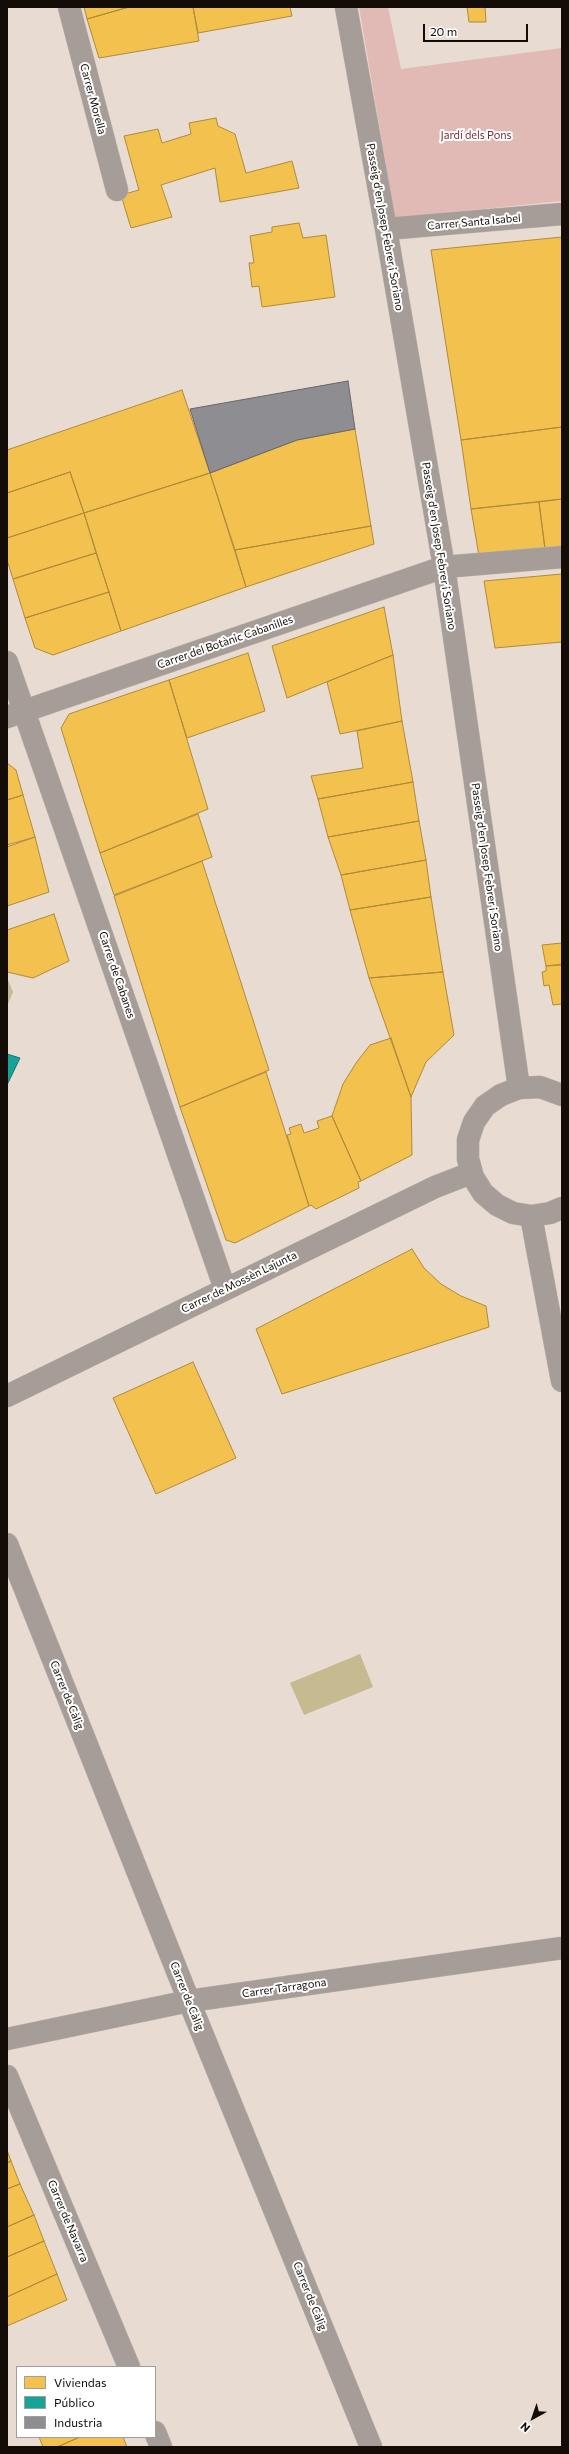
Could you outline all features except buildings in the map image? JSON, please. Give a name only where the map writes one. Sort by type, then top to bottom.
[{"type":"street","name":"Carrer Morella","points":[[68,7],[118,190]]},
{"type":"street","name":"Passeig d'en Josep Febrer i Soriano","points":[[346,7],[386,229],[444,568],[519,1088]]},
{"type":"street","name":"Carrer Santa Isabel","points":[[386,229],[562,214]]},
{"type":"street","name":"Carrer del Botànic Cabanilles","points":[[15,714],[444,568],[562,557]]},
{"type":"street","name":"Carrer de Cabanes","points":[[7,662],[15,714],[122,988],[225,1289]]},
{"type":"street","points":[[562,1095],[540,1087],[519,1088],[501,1095],[486,1106],[474,1122],[468,1140],[468,1159],[473,1177],[483,1192],[497,1205],[513,1213],[531,1216],[550,1213],[562,1208]]},
{"type":"street","name":"Carrer de Mossèn Lajunta","points":[[7,1396],[435,1187],[466,1175],[473,1177]]},
{"type":"street","points":[[531,1216],[562,1381]]},
{"type":"street","name":"Carrer de Càlig","points":[[7,1544],[189,2001],[371,2447]]},
{"type":"street","name":"Carrer Tarragona","points":[[7,2039],[189,2001],[562,1948]]},
{"type":"street","name":"Carrer de Navarra","points":[[7,2076],[129,2366]]},
{"type":"street","points":[[156,2434],[161,2447]]},
{"type":"green space","name":"Jardí dels Pons","points":[[359,7],[388,7],[401,69],[562,48],[561,201],[395,218]]},
{"type":"shaded area","points":[[7,978],[13,992],[7,1006]]},
{"type":"shaded area","points":[[360,1654],[373,1687],[304,1715],[290,1683]]}]
